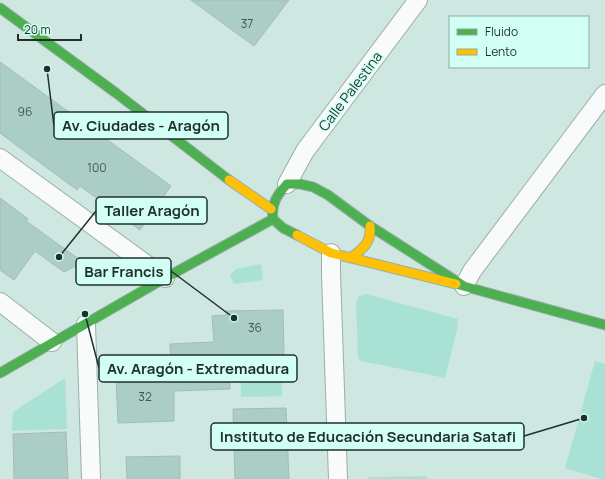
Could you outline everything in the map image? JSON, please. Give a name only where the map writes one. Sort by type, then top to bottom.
[{"type":"street","name":"Calle Palestina","points":[[287,184],[305,151],[418,0]]},
{"type":"street","points":[[0,8],[116,93],[219,173],[271,209]]},
{"type":"street","points":[[464,286],[472,272],[605,94]]},
{"type":"street","points":[[0,158],[165,278]]},
{"type":"street","points":[[464,286],[370,226],[328,195],[313,187],[300,184],[287,184],[277,194],[271,209],[273,219],[283,228],[331,253],[464,286],[605,325]]},
{"type":"street","points":[[0,373],[165,278],[273,219]]},
{"type":"street","points":[[350,258],[361,251],[368,241],[371,235],[370,226]]},
{"type":"street","points":[[331,253],[338,479]]},
{"type":"street","points":[[0,302],[52,342]]},
{"type":"street","points":[[86,324],[91,479]]},
{"type":"green space","points":[[261,264],[263,280],[234,284],[230,276],[236,269]]},
{"type":"green space","points":[[366,294],[458,319],[457,330],[445,378],[361,361],[358,358],[356,303],[359,296]]},
{"type":"green space","points":[[595,361],[605,364],[605,479],[565,468]]},
{"type":"green space","points":[[282,366],[282,396],[241,397],[241,367]]},
{"type":"green space","points":[[65,378],[67,429],[12,431],[13,412]]},
{"type":"green space","points":[[427,476],[427,479],[368,479],[368,477]]},
{"type":"building","points":[[191,0],[289,0],[254,46]]},
{"type":"building","points":[[0,62],[171,186],[140,230],[80,186],[77,190],[0,133]]},
{"type":"building","points":[[0,198],[28,219],[26,221],[83,262],[64,272],[35,251],[14,280],[0,270]]},
{"type":"building","points":[[283,310],[284,355],[230,357],[230,389],[174,391],[174,421],[118,423],[116,377],[171,376],[170,344],[214,342],[212,316],[226,315],[226,311]]},
{"type":"building","points":[[286,408],[289,479],[235,479],[233,409]]},
{"type":"building","points":[[66,432],[68,479],[14,479],[13,434]]},
{"type":"building","points":[[180,456],[180,479],[127,479],[126,457]]},
{"type":"traffic: fast","points":[[0,8],[116,93],[229,180]]},
{"type":"traffic: fast","points":[[297,235],[283,228],[273,219],[274,204],[280,192],[287,184],[300,184],[313,187],[328,195],[370,226],[464,286]]},
{"type":"traffic: fast","points":[[0,373],[165,278],[273,219]]},
{"type":"traffic: fast","points":[[456,284],[605,325]]},
{"type":"traffic: slow","points":[[229,180],[271,209]]},
{"type":"traffic: slow","points":[[350,258],[368,241],[370,226]]},
{"type":"traffic: slow","points":[[297,235],[331,253],[456,284]]},
{"type":"place","name":"Av. Ciudades - Aragón","points":[[47,69]]},
{"type":"place","name":"Taller Aragón","points":[[59,257]]},
{"type":"place","name":"Av. Aragón - Extremadura","points":[[85,314]]},
{"type":"place","name":"Bar Francis","points":[[234,318]]},
{"type":"place","name":"Instituto de Educación Secundaria Satafi","points":[[584,418]]}]
